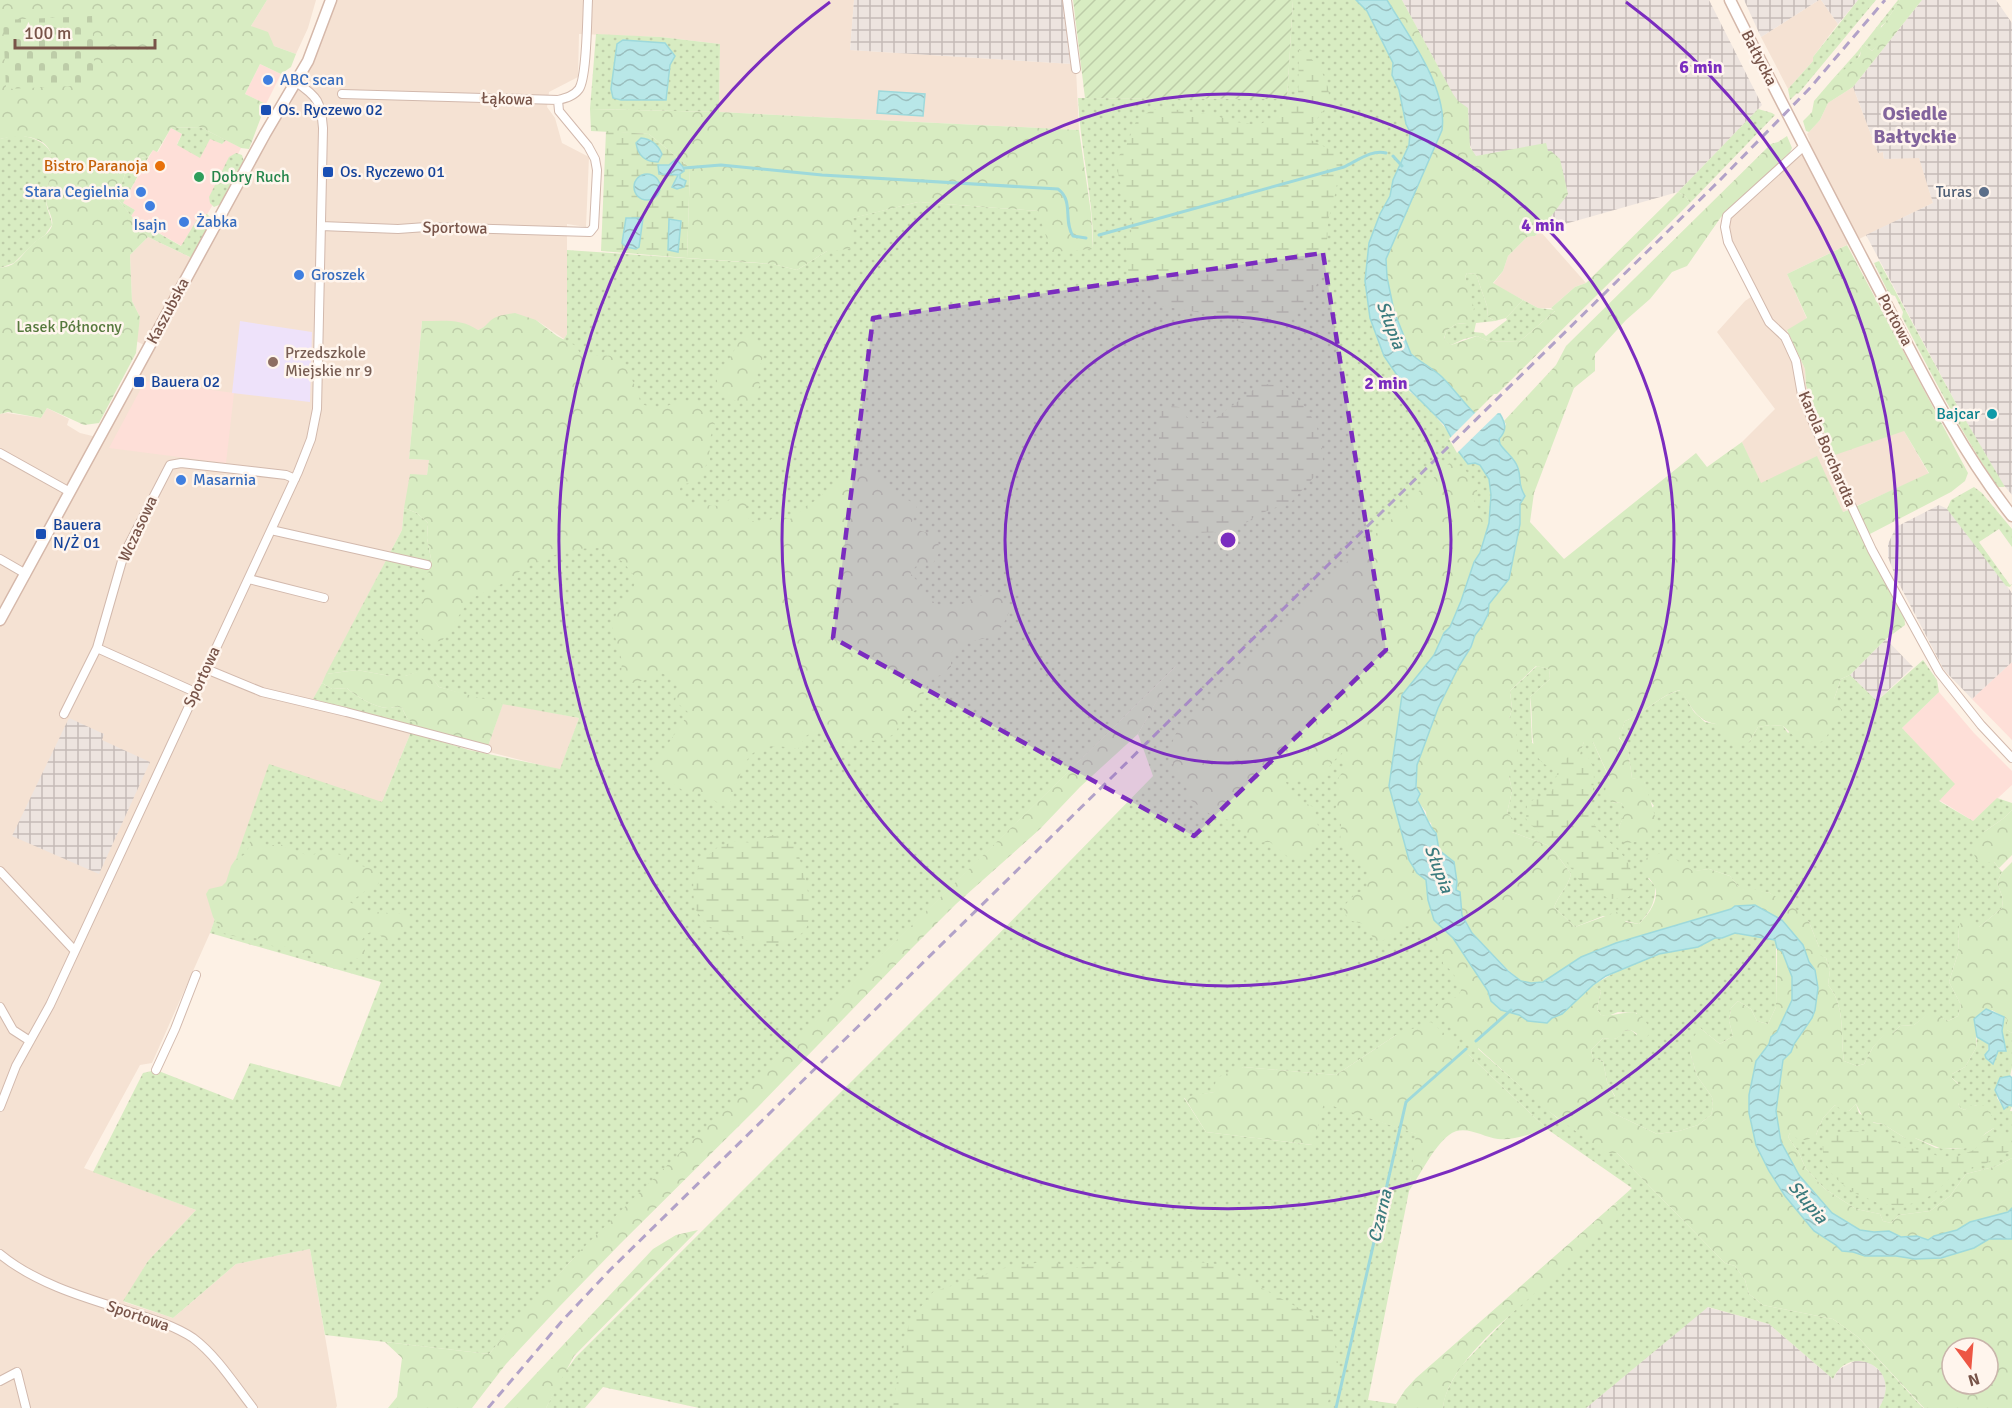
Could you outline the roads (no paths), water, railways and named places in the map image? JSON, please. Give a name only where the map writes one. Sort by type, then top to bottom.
[{"type":"main road","name":"Kaszubska","points":[[0,620],[265,134],[296,82],[316,43],[331,0]]},
{"type":"main road","name":"Bałtycka","points":[[1730,0],[1789,117]]},
{"type":"main road","name":"Portowa","points":[[1789,117],[1939,405],[1981,475],[2012,516]]},
{"type":"street","points":[[558,100],[573,94],[582,83],[588,0]]},
{"type":"street","points":[[1067,0],[1076,69]]},
{"type":"street","name":"Sportowa","points":[[0,1107],[13,1073],[50,1005],[312,439],[317,409],[322,112],[318,99],[296,82]]},
{"type":"street","name":"Łąkowa","points":[[342,94],[558,100]]},
{"type":"street","name":"Sportowa","points":[[321,226],[590,232],[594,228],[597,170],[595,159],[588,146],[558,111],[558,100]]},
{"type":"street","name":"Karola Borchardta","points":[[1804,146],[1727,216],[1725,227],[1728,242],[1769,322],[1785,337],[1798,368],[1802,395],[1814,425],[1884,573],[1945,680],[1980,725],[2012,758]]},
{"type":"street","points":[[0,453],[70,492]]},
{"type":"street","name":"Wczasowa","points":[[64,714],[97,648],[124,554],[170,465],[184,463],[285,475],[295,479]]},
{"type":"street","points":[[271,530],[428,565]]},
{"type":"street","points":[[0,559],[26,574]]},
{"type":"street","points":[[249,579],[324,598]]},
{"type":"street","points":[[97,648],[195,692]]},
{"type":"street","points":[[206,669],[262,692],[487,749]]},
{"type":"street","points":[[0,871],[75,951]]},
{"type":"street","points":[[156,1070],[196,975]]},
{"type":"street","points":[[0,1007],[14,1030],[30,1041]]},
{"type":"street","name":"Sportowa","points":[[0,1254],[17,1266],[63,1289],[166,1325],[193,1338],[209,1353],[253,1408]]},
{"type":"street","points":[[0,1381],[17,1372],[26,1408]]},
{"type":"water","name":"Słupia","points":[[1356,0],[1387,0],[1425,62],[1439,97],[1442,114],[1442,130],[1386,259],[1394,311],[1411,354],[1442,377],[1474,413],[1500,414],[1505,427],[1499,439],[1500,444],[1517,464],[1521,488],[1525,496],[1520,504],[1520,524],[1509,579],[1489,604],[1488,614],[1438,708],[1417,765],[1416,787],[1420,794],[1417,800],[1436,833],[1439,850],[1454,862],[1456,890],[1460,892],[1462,915],[1472,933],[1508,971],[1521,981],[1531,983],[1543,982],[1581,957],[1616,943],[1735,906],[1755,905],[1782,920],[1803,945],[1809,962],[1815,970],[1818,988],[1812,1018],[1791,1052],[1783,1060],[1776,1111],[1781,1142],[1799,1175],[1832,1213],[1860,1230],[1889,1231],[1901,1237],[1917,1236],[1928,1240],[1934,1236],[1957,1230],[1970,1222],[2008,1212],[2012,1208],[2012,1239],[1989,1239],[1974,1248],[1941,1258],[1865,1256],[1842,1251],[1814,1231],[1785,1196],[1756,1145],[1749,1113],[1749,1095],[1756,1061],[1769,1044],[1771,1037],[1777,1032],[1792,1000],[1792,977],[1775,940],[1735,933],[1715,938],[1698,947],[1659,954],[1606,976],[1562,1014],[1547,1023],[1528,1021],[1519,1015],[1501,1010],[1491,1001],[1488,991],[1453,938],[1434,920],[1428,900],[1426,880],[1417,873],[1409,860],[1389,786],[1402,695],[1434,655],[1444,633],[1450,627],[1474,562],[1480,553],[1489,523],[1491,495],[1489,479],[1480,465],[1468,464],[1444,424],[1401,381],[1384,356],[1370,318],[1365,281],[1369,243],[1409,145],[1410,132],[1406,124],[1399,90],[1392,75],[1393,63],[1367,11]]},
{"type":"water","points":[[623,40],[665,43],[675,56],[670,65],[666,100],[613,98],[611,89],[617,44]]},
{"type":"water","points":[[879,91],[925,94],[923,116],[877,113]]},
{"type":"water","points":[[641,138],[651,141],[659,148],[662,154],[658,162],[649,161],[640,155],[636,143]]},
{"type":"water","points":[[676,159],[684,168],[680,178],[686,181],[684,187],[677,189],[672,187],[678,175],[659,174],[658,165],[669,165]]},
{"type":"water","points":[[647,174],[656,178],[660,187],[656,196],[647,200],[638,196],[634,187],[638,178]]},
{"type":"water","points":[[626,218],[643,218],[639,247],[636,249],[626,247],[622,243]]},
{"type":"water","points":[[669,219],[681,221],[678,252],[668,250]]},
{"type":"water","points":[[1986,1009],[2004,1017],[2002,1031],[2006,1051],[1998,1051],[1993,1064],[1985,1055],[1989,1050],[1989,1044],[1977,1037],[1974,1019]]},
{"type":"water","points":[[2010,1076],[2012,1078],[2012,1106],[2009,1105],[2004,1109],[1995,1090],[2000,1078]]},
{"type":"waterway","points":[[1099,235],[1344,167],[1370,154],[1386,153]]},
{"type":"waterway","points":[[1393,156],[1402,166]]},
{"type":"waterway","points":[[684,168],[721,165],[822,175],[1058,189],[1066,199],[1070,230],[1073,236],[1086,238]]},
{"type":"waterway","name":"Czarna","points":[[1476,1041],[1511,1010]]},
{"type":"waterway","name":"Czarna","points":[[1336,1408],[1406,1102],[1466,1049]]},
{"type":"railway","points":[[488,1408],[562,1321],[610,1270],[1720,180],[1810,88],[1885,0]]},
{"type":"place","name":"ABC scan","points":[[268,80]]},
{"type":"place","name":"Os. Ryczewo 02","points":[[266,110]]},
{"type":"place","name":"Bistro Paranoja","points":[[160,166]]},
{"type":"place","name":"Os. Ryczewo 01","points":[[328,172]]},
{"type":"place","name":"Dobry Ruch","points":[[199,177]]},
{"type":"place","name":"Stara Cegielnia","points":[[141,192]]},
{"type":"place","name":"Turas","points":[[1984,192]]},
{"type":"place","name":"Isajn","points":[[150,206]]},
{"type":"place","name":"Żabka","points":[[184,222]]},
{"type":"place","name":"Groszek","points":[[299,275]]},
{"type":"place","name":"Przedszkole Miejskie nr 9","points":[[273,362]]},
{"type":"place","name":"Bauera 02","points":[[139,382]]},
{"type":"place","name":"Bajcar","points":[[1992,414]]},
{"type":"place","name":"Masarnia","points":[[181,480]]},
{"type":"place","name":"Bauera N/Ż 01","points":[[41,534]]},
{"type":"district","name":"Osiedle Bałtyckie","points":[[1915,124]]},
{"type":"park label","name":"Lasek Północny","points":[[69,327]]}]
